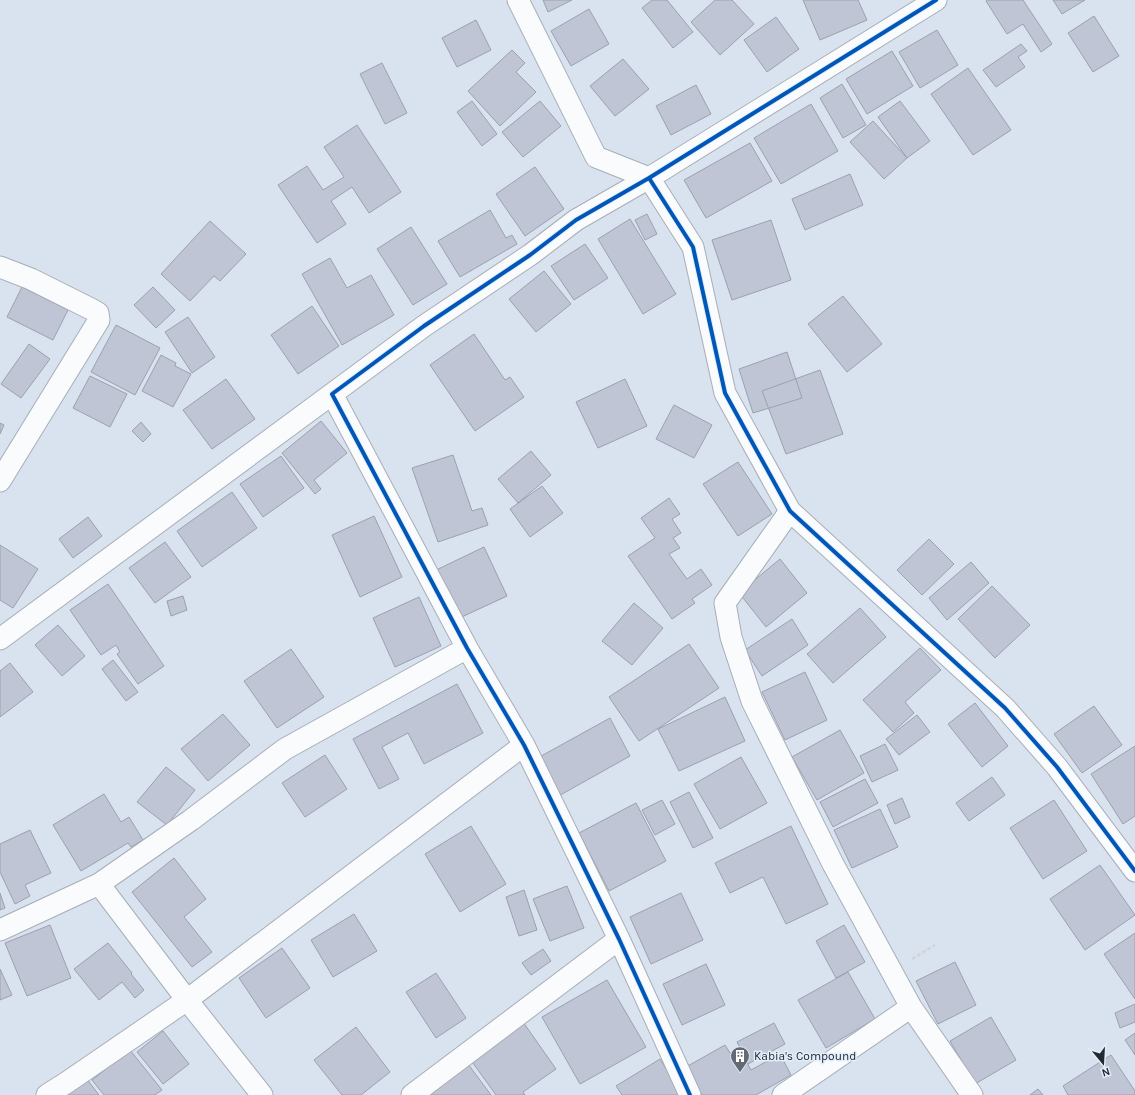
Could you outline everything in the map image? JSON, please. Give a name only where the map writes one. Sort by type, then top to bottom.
[{"type":"street","points":[[518,0],[596,157],[649,178],[693,247],[725,393],[790,511],[1005,708],[1057,767],[1135,871]]},
{"type":"street","points":[[0,639],[424,326],[530,255],[576,220],[649,178],[936,0]]},
{"type":"street","points":[[0,267],[31,279],[93,310],[98,314],[99,320],[0,480]]},
{"type":"street","points":[[332,394],[467,648],[524,745],[619,939],[690,1095]]},
{"type":"street","points":[[790,511],[725,603],[731,637],[752,701],[833,864],[911,1008],[972,1095]]},
{"type":"street","points":[[0,930],[99,884],[191,820],[285,748],[467,648]]},
{"type":"street","points":[[47,1095],[66,1084],[187,1000],[524,745]]},
{"type":"street","points":[[99,884],[187,1000],[262,1095]]},
{"type":"street","points":[[412,1095],[619,939]]},
{"type":"street","points":[[783,1095],[911,1008]]},
{"type":"path","points":[[892,971],[935,945]]},
{"type":"building","points":[[543,0],[572,0],[548,12]]},
{"type":"building","points":[[652,0],[667,0],[693,32],[673,48],[642,8]]},
{"type":"building","points":[[715,0],[732,0],[754,24],[720,55],[691,22]]},
{"type":"building","points":[[803,0],[858,0],[867,20],[820,40]]},
{"type":"building","points":[[1023,0],[1052,44],[1041,52],[1023,24],[1007,34],[986,1]]},
{"type":"building","points":[[1053,0],[1085,0],[1062,14]]},
{"type":"building","points":[[589,9],[609,44],[571,66],[551,31]]},
{"type":"building","points":[[1094,16],[1119,56],[1093,72],[1068,33]]},
{"type":"building","points":[[776,17],[799,49],[767,72],[744,40]]},
{"type":"building","points":[[476,20],[491,50],[457,67],[442,38]]},
{"type":"building","points":[[937,30],[958,65],[920,88],[899,52]]},
{"type":"building","points":[[1021,44],[1027,51],[1018,57],[1025,67],[996,87],[983,70]]},
{"type":"building","points":[[512,50],[525,63],[516,72],[536,92],[500,126],[468,91]]},
{"type":"building","points":[[892,51],[913,86],[867,114],[846,79]]},
{"type":"building","points":[[623,59],[649,89],[615,116],[590,86]]},
{"type":"building","points":[[382,63],[407,113],[385,124],[360,74]]},
{"type":"building","points":[[968,68],[1011,130],[973,155],[931,94]]},
{"type":"building","points":[[842,84],[866,125],[843,138],[820,98]]},
{"type":"building","points":[[696,85],[711,114],[671,135],[656,106]]},
{"type":"building","points":[[472,101],[497,134],[482,146],[457,112]]},
{"type":"building","points":[[540,101],[561,126],[523,157],[502,132]]},
{"type":"building","points":[[900,101],[930,141],[907,158],[878,117]]},
{"type":"building","points":[[811,104],[838,151],[781,184],[754,138]]},
{"type":"building","points":[[873,121],[907,158],[884,179],[850,142]]},
{"type":"building","points":[[357,125],[401,192],[369,213],[352,187],[331,201],[346,224],[317,243],[278,185],[307,166],[323,190],[344,177],[324,147]]},
{"type":"building","points":[[750,143],[772,181],[706,218],[684,180]]},
{"type":"building","points":[[535,167],[564,209],[525,236],[496,194]]},
{"type":"building","points":[[850,174],[863,205],[805,230],[792,199]]},
{"type":"building","points":[[490,210],[506,238],[512,235],[517,244],[460,277],[438,241]]},
{"type":"building","points":[[647,214],[657,234],[645,240],[635,220]]},
{"type":"building","points":[[630,219],[676,294],[643,314],[598,239]]},
{"type":"building","points":[[771,220],[791,280],[732,300],[712,240]]},
{"type":"building","points":[[210,221],[246,254],[220,281],[214,276],[190,301],[161,274]]},
{"type":"building","points":[[411,227],[447,284],[413,305],[377,249]]},
{"type":"building","points":[[585,244],[608,278],[574,300],[551,266]]},
{"type":"building","points":[[330,258],[347,288],[371,275],[394,315],[342,345],[302,274]]},
{"type":"building","points":[[544,271],[571,304],[536,332],[509,299]]},
{"type":"building","points":[[22,287],[68,310],[53,340],[7,317]]},
{"type":"building","points":[[153,287],[175,310],[156,328],[134,305]]},
{"type":"building","points":[[843,296],[882,344],[847,372],[808,324]]},
{"type":"building","points":[[312,306],[339,346],[298,374],[271,335]]},
{"type":"building","points":[[188,317],[215,357],[192,373],[165,332]]},
{"type":"building","points":[[116,325],[160,348],[135,395],[91,372]]},
{"type":"building","points":[[474,334],[505,380],[510,377],[524,397],[475,431],[430,365]]},
{"type":"building","points":[[29,344],[50,359],[21,398],[1,384]]},
{"type":"building","points":[[787,352],[802,398],[753,413],[739,369]]},
{"type":"building","points":[[161,355],[176,363],[175,366],[191,374],[173,407],[142,391]]},
{"type":"building","points":[[820,370],[843,434],[786,454],[762,391]]},
{"type":"building","points":[[90,376],[127,394],[110,427],[73,408]]},
{"type":"building","points":[[226,379],[255,419],[212,449],[183,410]]},
{"type":"building","points":[[625,379],[647,426],[598,448],[576,402]]},
{"type":"building","points":[[674,405],[712,425],[694,458],[656,439]]},
{"type":"building","points":[[321,421],[347,453],[314,480],[321,489],[315,494],[282,453]]},
{"type":"building","points":[[141,422],[151,434],[143,442],[132,431]]},
{"type":"building","points":[[0,423],[4,425],[0,434]]},
{"type":"building","points":[[531,451],[551,475],[518,503],[498,479]]},
{"type":"building","points":[[453,455],[472,511],[482,508],[488,525],[438,542],[412,468]]},
{"type":"building","points":[[281,456],[304,488],[263,517],[240,484]]},
{"type":"building","points":[[738,462],[772,514],[738,536],[703,484]]},
{"type":"building","points":[[542,486],[563,513],[530,537],[510,509]]},
{"type":"building","points":[[232,492],[257,528],[202,567],[177,531]]},
{"type":"building","points":[[669,498],[680,514],[672,519],[681,533],[673,538],[680,548],[669,554],[687,579],[701,569],[712,585],[692,599],[695,603],[672,619],[628,556],[655,538],[641,518]]},
{"type":"building","points":[[374,516],[402,577],[360,597],[332,535]]},
{"type":"building","points":[[88,517],[102,536],[73,558],[59,539]]},
{"type":"building","points":[[929,539],[954,564],[922,595],[897,570]]},
{"type":"building","points":[[165,542],[191,577],[155,603],[129,568]]},
{"type":"building","points":[[0,545],[38,569],[13,608],[0,600]]},
{"type":"building","points":[[484,547],[507,596],[453,621],[430,573]]},
{"type":"building","points":[[780,559],[807,593],[766,627],[739,593]]},
{"type":"building","points":[[971,562],[989,583],[947,620],[929,598]]},
{"type":"building","points":[[108,584],[164,666],[138,684],[117,654],[120,652],[116,645],[101,655],[70,610]]},
{"type":"building","points":[[992,586],[1030,625],[995,658],[958,619]]},
{"type":"building","points":[[183,596],[187,610],[171,616],[167,601]]},
{"type":"building","points":[[419,597],[441,646],[395,667],[373,618]]},
{"type":"building","points":[[634,603],[663,628],[632,665],[602,641]]},
{"type":"building","points":[[860,608],[886,637],[833,683],[807,654]]},
{"type":"building","points":[[792,619],[808,645],[762,676],[745,650]]},
{"type":"building","points":[[58,625],[85,656],[62,676],[35,645]]},
{"type":"building","points":[[689,644],[719,688],[639,741],[609,697]]},
{"type":"building","points":[[920,648],[941,670],[905,702],[914,713],[893,732],[863,700]]},
{"type":"building","points":[[291,649],[324,697],[277,728],[244,681]]},
{"type":"building","points":[[113,660],[138,692],[126,701],[102,669]]},
{"type":"building","points":[[10,663],[33,692],[0,717],[0,671]]},
{"type":"building","points":[[805,672],[827,720],[785,740],[762,692]]},
{"type":"building","points":[[457,684],[483,733],[424,764],[408,733],[382,747],[399,779],[379,789],[353,739]]},
{"type":"building","points":[[725,697],[745,741],[679,771],[658,729]]},
{"type":"building","points":[[975,703],[1008,746],[982,767],[948,724]]},
{"type":"building","points":[[1094,706],[1122,745],[1082,773],[1054,734]]},
{"type":"building","points":[[223,714],[250,745],[208,781],[181,749]]},
{"type":"building","points":[[917,715],[930,732],[899,755],[886,739]]},
{"type":"building","points":[[610,718],[630,756],[555,798],[534,760]]},
{"type":"building","points":[[840,730],[864,773],[817,800],[792,757]]},
{"type":"building","points":[[885,744],[898,770],[872,782],[860,756]]},
{"type":"building","points":[[1135,746],[1135,816],[1123,824],[1091,774]]},
{"type":"building","points":[[325,755],[347,789],[305,817],[282,783]]},
{"type":"building","points":[[741,757],[767,803],[720,829],[694,784]]},
{"type":"building","points":[[166,767],[195,790],[167,825],[137,802]]},
{"type":"building","points":[[992,777],[1005,795],[969,821],[956,803]]},
{"type":"building","points":[[865,779],[878,803],[833,827],[820,802]]},
{"type":"building","points":[[689,792],[713,838],[693,848],[670,802]]},
{"type":"building","points":[[104,794],[121,822],[129,817],[143,840],[131,847],[128,843],[81,871],[53,825]]},
{"type":"building","points":[[902,798],[910,817],[895,824],[887,805]]},
{"type":"building","points":[[662,800],[675,824],[655,835],[642,810]]},
{"type":"building","points":[[1054,800],[1087,851],[1043,879],[1010,828]]},
{"type":"building","points":[[636,803],[666,861],[609,891],[579,833]]},
{"type":"building","points":[[880,809],[898,847],[852,868],[834,830]]},
{"type":"building","points":[[471,826],[506,884],[460,912],[425,854]]},
{"type":"building","points":[[791,826],[828,904],[786,924],[763,877],[730,893],[715,863]]},
{"type":"building","points":[[30,830],[51,873],[25,885],[30,896],[15,904],[0,872],[0,844]]},
{"type":"building","points":[[174,858],[206,899],[184,917],[212,952],[192,967],[132,892]]},
{"type":"building","points":[[1100,865],[1135,915],[1085,950],[1050,899]]},
{"type":"building","points":[[567,886],[584,928],[550,941],[533,899]]},
{"type":"building","points":[[524,890],[537,930],[519,936],[506,897]]},
{"type":"building","points":[[0,893],[5,908],[0,910]]},
{"type":"building","points":[[681,893],[703,940],[651,964],[630,917]]},
{"type":"building","points":[[354,914],[377,951],[333,977],[311,940]]},
{"type":"building","points":[[50,925],[71,978],[27,996],[5,943]]},
{"type":"building","points":[[844,925],[865,962],[836,978],[816,941]]},
{"type":"building","points":[[1135,933],[1135,999],[1104,954]]},
{"type":"building","points":[[108,943],[144,990],[135,998],[122,982],[99,1000],[74,969]]},
{"type":"building","points":[[282,948],[310,988],[266,1018],[239,978]]},
{"type":"building","points":[[543,949],[551,961],[531,975],[522,963]]},
{"type":"building","points":[[955,962],[976,1005],[938,1024],[916,981]]},
{"type":"building","points":[[706,964],[725,1005],[682,1025],[663,984]]},
{"type":"building","points":[[0,969],[12,995],[0,1000]]},
{"type":"building","points":[[848,972],[875,1019],[826,1048],[798,1000]]},
{"type":"building","points":[[436,973],[466,1018],[436,1038],[406,992]]},
{"type":"building","points":[[607,980],[646,1047],[580,1084],[542,1017]]},
{"type":"building","points":[[1135,1004],[1135,1022],[1120,1028],[1115,1013]]},
{"type":"building","points":[[991,1017],[1016,1060],[975,1084],[950,1041]]},
{"type":"building","points":[[523,1022],[556,1069],[523,1092],[525,1095],[496,1095],[470,1059]]},
{"type":"building","name":"Kabia's Compound","points":[[774,1023],[785,1044],[748,1064],[737,1042]]},
{"type":"building","points":[[356,1027],[390,1072],[361,1095],[342,1095],[314,1060]]},
{"type":"building","points":[[163,1031],[189,1064],[163,1084],[137,1052]]},
{"type":"building","points":[[1135,1033],[1135,1055],[1125,1040]]},
{"type":"building","name":"Kabia's Compound","points":[[725,1045],[730,1053],[739,1048],[751,1070],[780,1054],[791,1075],[756,1095],[702,1095],[686,1067]]},
{"type":"building","points":[[130,1050],[162,1090],[155,1095],[104,1095],[92,1080]]},
{"type":"building","points":[[1111,1055],[1135,1091],[1135,1095],[1068,1095],[1063,1086]]},
{"type":"building","points":[[660,1059],[682,1095],[622,1095],[616,1086]]},
{"type":"building","points":[[468,1064],[491,1095],[425,1095]]},
{"type":"building","points":[[86,1078],[99,1095],[65,1095]]},
{"type":"building","points":[[1038,1089],[1043,1095],[1030,1095]]},
{"type":"cycle path","points":[[936,0],[649,178],[693,247],[725,393],[790,511],[1005,708],[1057,767],[1135,871]]},
{"type":"cycle path","points":[[649,178],[576,220],[530,255],[424,326],[332,394],[467,648],[524,745],[619,939],[690,1095]]},
{"type":"place","name":"Kabia's Compound","points":[[740,1073]]}]
